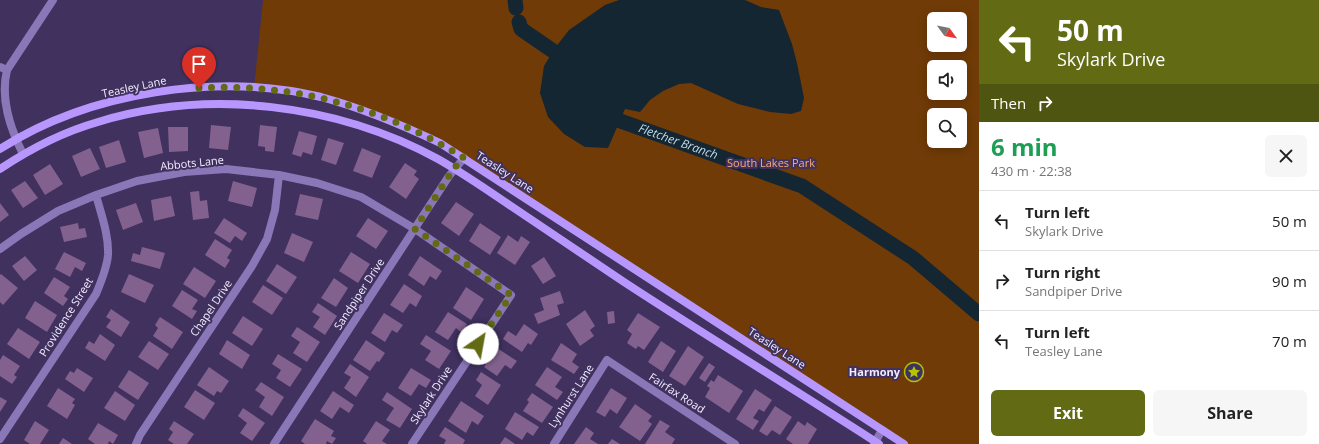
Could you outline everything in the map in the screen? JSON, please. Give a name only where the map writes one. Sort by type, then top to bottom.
[{"type":"main road","name":"Teasley Lane","points":[[0,149],[33,130],[76,112],[118,100],[185,88],[263,88],[321,98],[365,111],[408,128],[440,143],[904,444]]},
{"type":"main road","points":[[0,169],[23,154],[67,133],[96,122],[124,115],[168,108],[229,104],[260,106],[344,120],[409,144],[454,168],[625,282],[876,443]]},
{"type":"street","points":[[23,154],[6,116],[2,91],[3,69],[53,0]]},
{"type":"street","name":"Sandpiper Drive","points":[[274,444],[454,168],[464,158]]},
{"type":"street","name":"Abbots Lane","points":[[0,249],[58,211],[96,195],[137,181],[184,172],[226,169],[279,175],[317,183],[361,197],[415,229]]},
{"type":"street","name":"Chapel Drive","points":[[136,444],[140,435],[252,266],[267,239],[275,210],[279,175]]},
{"type":"street","name":"Providence Street","points":[[0,439],[96,294],[102,279],[108,256],[105,229],[96,195]]},
{"type":"street","name":"Skylark Drive","points":[[412,444],[511,295],[415,229]]},
{"type":"street","name":"Lynhurst Lane","points":[[554,444],[607,360]]},
{"type":"street","name":"Fairfax Road","points":[[607,360],[735,444]]},
{"type":"street","points":[[876,443],[882,430]]},
{"type":"green space","name":"South Lakes Park","points":[[263,0],[979,0],[979,444],[905,444],[463,158],[390,120],[321,98],[254,88]]},
{"type":"water","points":[[619,0],[745,0],[761,7],[779,10],[792,44],[797,63],[804,98],[801,111],[791,114],[770,112],[738,104],[691,83],[679,84],[663,91],[650,100],[640,112],[625,109],[608,148],[585,147],[564,134],[548,117],[540,93],[544,66],[555,48],[569,30],[605,5]]},
{"type":"building","points":[[211,125],[231,127],[228,150],[209,148]]},
{"type":"building","points":[[260,125],[277,127],[274,152],[265,151],[265,147],[258,146]]},
{"type":"building","points":[[168,127],[188,127],[188,151],[169,152]]},
{"type":"building","points":[[158,128],[163,153],[144,158],[138,132]]},
{"type":"building","points":[[299,131],[317,136],[312,155],[303,152],[301,157],[292,154]]},
{"type":"building","points":[[328,138],[344,143],[336,165],[321,160]]},
{"type":"building","points":[[119,140],[126,162],[106,168],[99,147]]},
{"type":"building","points":[[90,148],[100,169],[81,177],[72,156]]},
{"type":"building","points":[[362,148],[381,156],[372,178],[353,171]]},
{"type":"building","points":[[405,163],[417,171],[414,175],[419,179],[406,199],[389,187]]},
{"type":"building","points":[[50,164],[63,184],[45,195],[33,175]]},
{"type":"building","points":[[25,181],[38,198],[23,208],[11,190]]},
{"type":"building","points":[[233,181],[257,188],[252,207],[228,201]]},
{"type":"building","points":[[199,191],[200,201],[207,200],[209,218],[193,220],[190,192]]},
{"type":"building","points":[[300,194],[323,199],[318,220],[295,215]]},
{"type":"building","points":[[171,196],[175,216],[154,221],[151,200]]},
{"type":"building","points":[[456,202],[474,214],[459,236],[441,223]]},
{"type":"building","points":[[0,203],[9,215],[0,222]]},
{"type":"building","points":[[136,203],[143,222],[123,230],[116,210]]},
{"type":"building","points":[[224,218],[247,233],[242,241],[235,236],[230,243],[214,233]]},
{"type":"building","points":[[368,218],[388,231],[376,249],[356,236]]},
{"type":"building","points":[[78,223],[79,229],[85,228],[87,237],[64,242],[60,227]]},
{"type":"building","points":[[480,223],[501,237],[490,255],[469,241]]},
{"type":"building","points":[[292,233],[313,242],[304,262],[284,253]]},
{"type":"building","points":[[508,235],[518,242],[521,236],[530,242],[515,265],[497,253]]},
{"type":"building","points":[[215,239],[232,250],[227,258],[230,260],[225,268],[205,255]]},
{"type":"building","points":[[142,247],[165,253],[160,269],[131,261],[133,253],[140,255]]},
{"type":"building","points":[[64,252],[86,263],[82,271],[75,267],[70,277],[55,269]]},
{"type":"building","points":[[351,252],[370,264],[358,283],[339,271]]},
{"type":"building","points":[[25,256],[37,270],[24,281],[12,266]]},
{"type":"building","points":[[420,256],[442,271],[436,280],[430,276],[424,286],[408,275]]},
{"type":"building","points":[[544,257],[556,276],[543,284],[531,266]]},
{"type":"building","points":[[277,264],[297,277],[286,294],[266,281]]},
{"type":"building","points":[[194,267],[216,281],[205,298],[183,284]]},
{"type":"building","points":[[1,274],[18,288],[3,305],[0,302]]},
{"type":"building","points":[[129,274],[154,285],[145,303],[121,292]]},
{"type":"building","points":[[54,277],[70,287],[64,296],[68,299],[63,306],[44,293]]},
{"type":"building","points":[[334,278],[348,288],[336,307],[321,298]]},
{"type":"building","points":[[404,284],[422,296],[416,307],[410,303],[403,313],[390,305]]},
{"type":"building","points":[[263,285],[283,298],[272,315],[252,302]]},
{"type":"building","points":[[466,287],[484,299],[471,320],[453,308]]},
{"type":"building","points":[[182,290],[198,300],[192,309],[197,311],[192,319],[172,306]]},
{"type":"building","points":[[560,291],[564,303],[557,305],[560,315],[538,324],[534,314],[544,310],[540,298]]},
{"type":"building","points":[[35,301],[57,315],[47,332],[25,318]]},
{"type":"building","points":[[318,303],[337,316],[325,335],[313,327],[320,317],[312,312]]},
{"type":"building","points":[[111,309],[130,322],[121,337],[106,327],[111,320],[106,317]]},
{"type":"building","points":[[585,310],[595,326],[590,330],[594,336],[580,346],[566,324]]},
{"type":"building","points":[[614,311],[615,323],[608,324],[607,312]]},
{"type":"building","points":[[448,312],[467,324],[462,333],[456,328],[448,340],[435,332]]},
{"type":"building","points":[[384,313],[403,325],[397,333],[392,330],[385,342],[371,333]]},
{"type":"building","points":[[638,313],[660,327],[644,350],[638,346],[636,349],[627,343],[632,334],[627,330]]},
{"type":"building","points":[[243,316],[263,329],[252,346],[232,333]]},
{"type":"building","points":[[160,317],[183,332],[172,349],[153,336],[158,328],[155,325]]},
{"type":"building","points":[[524,324],[538,334],[531,345],[528,343],[522,352],[503,339],[508,331],[516,336]]},
{"type":"building","points":[[297,327],[320,342],[307,362],[293,353],[300,342],[291,336]]},
{"type":"building","points":[[18,328],[40,342],[29,359],[7,344]]},
{"type":"building","points":[[100,334],[115,345],[105,361],[85,348],[89,341],[94,344]]},
{"type":"building","points":[[426,335],[451,351],[439,369],[425,360],[431,351],[420,344]]},
{"type":"building","points":[[227,340],[250,355],[242,369],[219,354]]},
{"type":"building","points":[[366,340],[385,353],[370,371],[353,360]]},
{"type":"building","points":[[149,341],[169,354],[158,370],[138,357]]},
{"type":"building","points":[[661,341],[676,351],[663,372],[648,362]]},
{"type":"building","points":[[561,343],[577,354],[572,362],[579,367],[574,374],[551,360]]},
{"type":"building","points":[[688,346],[704,357],[685,386],[669,376]]},
{"type":"building","points":[[497,348],[517,361],[511,369],[505,365],[497,376],[484,367]]},
{"type":"building","points":[[278,354],[302,369],[290,387],[276,378],[281,370],[272,364]]},
{"type":"building","points":[[3,355],[20,366],[14,375],[17,377],[12,384],[0,376],[0,360]]},
{"type":"building","points":[[709,363],[715,367],[705,382],[699,378]]},
{"type":"building","points":[[350,364],[369,377],[356,397],[344,388],[351,377],[344,373]]},
{"type":"building","points":[[209,367],[229,381],[221,393],[217,391],[214,396],[197,385]]},
{"type":"building","points":[[547,367],[562,377],[555,387],[563,392],[557,400],[535,385]]},
{"type":"building","points":[[77,368],[93,378],[84,392],[65,379],[70,371],[74,373]]},
{"type":"building","points":[[411,368],[431,380],[426,388],[419,384],[411,396],[398,388]]},
{"type":"building","points":[[129,370],[149,383],[138,400],[118,387]]},
{"type":"building","points":[[481,372],[501,385],[488,405],[475,396],[482,385],[476,380]]},
{"type":"building","points":[[718,375],[743,391],[729,413],[705,397],[710,388],[707,386],[711,380],[714,382]]},
{"type":"building","points":[[261,382],[284,397],[272,416],[259,407],[265,397],[255,390]]},
{"type":"building","points":[[58,388],[75,399],[72,403],[75,405],[67,419],[47,406]]},
{"type":"building","points":[[611,388],[627,398],[617,414],[610,409],[605,417],[596,412]]},
{"type":"building","points":[[755,389],[772,400],[764,412],[759,409],[753,418],[759,421],[753,430],[736,419]]},
{"type":"building","points":[[195,390],[215,403],[204,420],[184,407]]},
{"type":"building","points":[[115,391],[135,405],[125,421],[104,408]]},
{"type":"building","points":[[333,391],[354,405],[349,413],[340,407],[332,419],[320,411]]},
{"type":"building","points":[[387,392],[412,409],[400,428],[386,420],[394,408],[382,400]]},
{"type":"building","points":[[532,393],[553,407],[542,423],[523,411],[529,402],[527,400]]},
{"type":"building","points":[[0,397],[7,401],[0,412]]},
{"type":"building","points":[[461,401],[484,416],[478,425],[472,421],[466,433],[448,421]]},
{"type":"building","points":[[635,404],[652,416],[648,421],[652,424],[640,441],[619,427]]},
{"type":"building","points":[[775,406],[792,417],[780,435],[772,430],[767,436],[759,431]]},
{"type":"building","points":[[243,408],[265,423],[252,441],[240,433],[247,423],[238,416]]},
{"type":"building","points":[[515,412],[539,427],[533,436],[527,432],[522,440],[505,429]]},
{"type":"building","points":[[315,419],[334,431],[331,436],[336,438],[332,444],[327,441],[326,444],[305,444],[301,441]]},
{"type":"building","points":[[660,420],[670,426],[665,432],[675,439],[672,444],[645,444]]},
{"type":"building","points":[[35,421],[49,430],[40,444],[30,444],[24,440]]},
{"type":"building","points":[[174,421],[194,434],[187,444],[174,444],[168,440],[173,432],[169,429]]},
{"type":"building","points":[[376,421],[390,430],[382,441],[387,444],[367,444],[363,441]]},
{"type":"building","points":[[798,421],[805,426],[807,422],[817,429],[808,444],[793,444],[786,439]]},
{"type":"building","points":[[98,423],[118,435],[113,444],[109,441],[108,444],[95,444],[88,439]]},
{"type":"building","points":[[445,427],[465,440],[463,444],[444,444],[446,440],[439,436]]},
{"type":"building","points":[[586,427],[594,433],[590,439],[598,444],[574,444]]},
{"type":"building","points":[[505,437],[515,444],[500,444]]},
{"type":"building","points":[[63,438],[72,444],[59,444]]},
{"type":"building","points":[[612,439],[620,444],[608,444]]},
{"type":"waterway","name":"Fletcher Branch","points":[[515,0],[516,8]]},
{"type":"waterway","name":"Fletcher Branch","points":[[519,22],[521,29],[556,53],[566,64]]},
{"type":"waterway","name":"Fletcher Branch","points":[[605,110],[612,118],[802,186],[913,258],[979,314]]},
{"type":"place","name":"Harmony","points":[[914,372]]},
{"type":"route","points":[[199,88],[263,88],[321,98],[390,120],[440,143],[464,158],[454,168],[415,229],[511,295],[478,344]]}]
